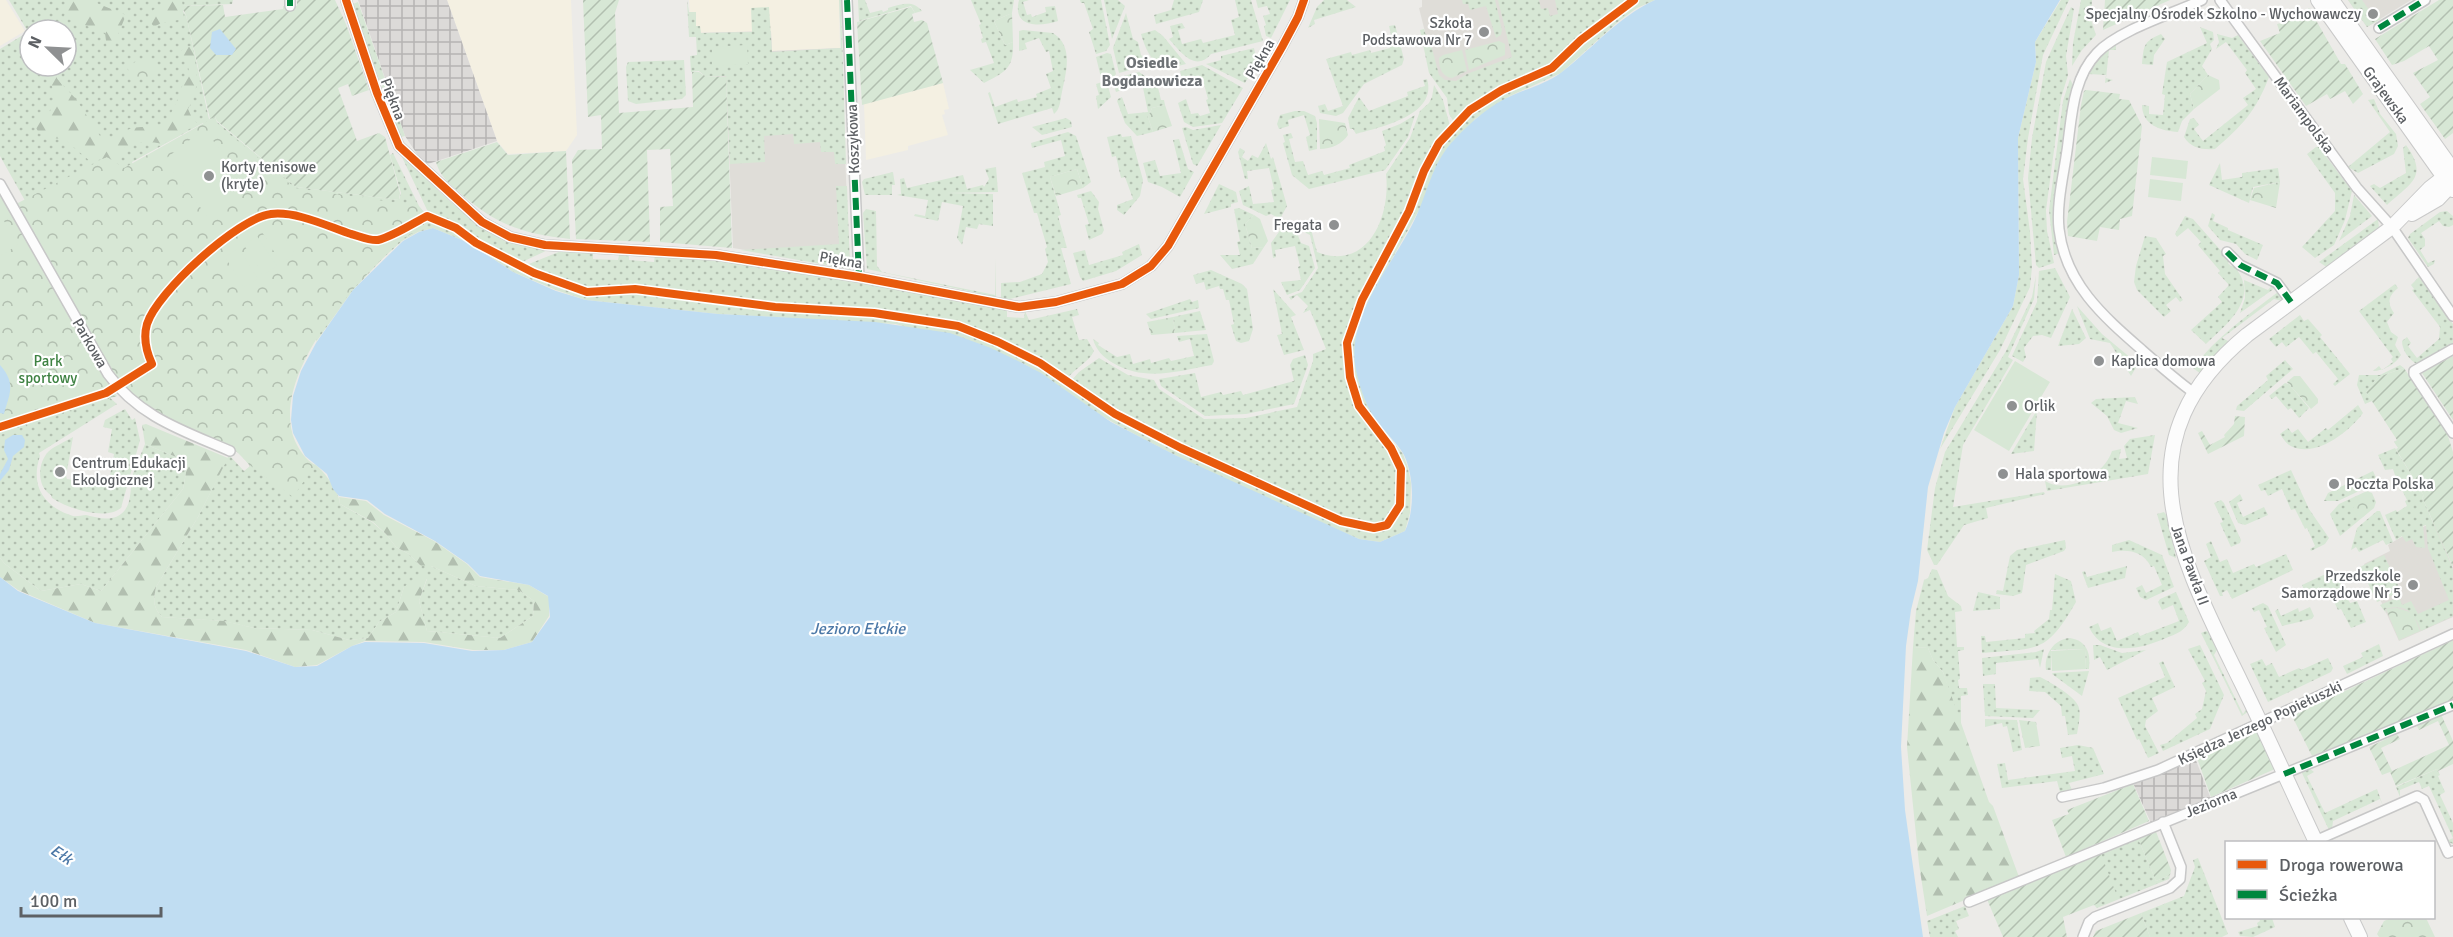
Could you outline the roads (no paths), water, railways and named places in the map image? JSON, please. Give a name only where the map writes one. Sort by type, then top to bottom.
[{"type":"street","name":"Piękna","points":[[346,0],[376,93],[399,146],[476,218],[500,232],[522,241],[545,245],[692,252],[859,277],[1019,307],[1044,305],[1122,284],[1151,266],[1168,246],[1287,39],[1299,17],[1304,0]]},
{"type":"street","name":"Koszykowa","points":[[847,0],[859,277]]},
{"type":"street","points":[[2194,393],[2115,327],[2081,290],[2066,259],[2059,220],[2073,105],[2077,88],[2090,62],[2117,38],[2202,0]]},
{"type":"street","name":"Mariampolska","points":[[2220,0],[2357,188],[2396,224],[2453,316]]},
{"type":"street","name":"Grajewska","points":[[2318,0],[2451,181]]},
{"type":"street","name":"Grajewska","points":[[2332,0],[2451,181]]},
{"type":"street","points":[[2379,28],[2425,0]]},
{"type":"street","name":"Jana Pawła II","points":[[2315,841],[2198,591],[2181,547],[2172,512],[2170,483],[2174,447],[2194,393],[2210,370],[2228,352],[2396,224],[2430,188],[2451,181]]},
{"type":"street","name":"Parkowa","points":[[0,184],[108,374],[122,392],[159,421],[230,451]]},
{"type":"street","points":[[2227,252],[2238,265],[2277,283],[2291,302]]},
{"type":"street","points":[[2453,349],[2414,371],[2453,434]]},
{"type":"street","name":"Księdza Jerzego Popiełuszki","points":[[2062,797],[2139,778],[2453,634]]},
{"type":"street","name":"Jeziorna","points":[[1969,902],[2453,705]]},
{"type":"street","points":[[2317,841],[2417,796],[2424,800],[2448,853],[2453,851]]},
{"type":"street","points":[[2083,937],[2089,922],[2095,917],[2170,888],[2180,879],[2181,867],[2163,822]]},
{"type":"street","points":[[2351,919],[2360,937]]},
{"type":"water","name":"Jezioro Ełckie","points":[[1655,0],[2060,0],[2035,42],[2036,62],[2018,138],[2019,275],[2013,306],[1955,407],[1944,433],[1928,487],[1918,581],[1906,646],[1901,747],[1905,810],[1923,937],[0,937],[0,577],[18,591],[95,623],[246,651],[295,667],[317,666],[352,646],[365,642],[424,643],[472,651],[504,650],[532,642],[550,617],[548,596],[529,585],[480,576],[468,564],[435,541],[385,514],[367,500],[339,496],[333,489],[327,474],[305,456],[293,433],[291,420],[293,396],[301,371],[316,343],[353,290],[403,241],[419,232],[433,228],[469,243],[513,272],[556,291],[586,300],[718,314],[875,322],[950,333],[991,348],[1041,373],[1111,422],[1177,456],[1359,539],[1380,542],[1405,531],[1412,503],[1410,473],[1404,455],[1376,420],[1365,400],[1356,371],[1355,345],[1358,327],[1365,309],[1413,223],[1440,158],[1461,132],[1482,114],[1505,99],[1557,76],[1629,15]]},
{"type":"water","points":[[220,29],[236,49],[232,55],[216,55],[210,48],[212,32]]},
{"type":"water","points":[[0,365],[10,384],[4,414],[0,413]]},
{"type":"water","points":[[13,435],[22,435],[25,440],[24,447],[13,456],[9,470],[0,481],[0,474],[8,459],[4,450],[5,440]]},
{"type":"place","name":"Specjalny Ośrodek Szkolno - Wychowawczy","points":[[2373,14]]},
{"type":"place","name":"Szkoła Podstawowa Nr 7","points":[[1484,32]]},
{"type":"place","name":"Korty tenisowe (kryte)","points":[[209,176]]},
{"type":"place","name":"Fregata","points":[[1334,225]]},
{"type":"place","name":"Kaplica domowa","points":[[2099,361]]},
{"type":"place","name":"Orlik","points":[[2012,406]]},
{"type":"place","name":"Centrum Edukacji Ekologicznej","points":[[60,472]]},
{"type":"place","name":"Hala sportowa","points":[[2003,474]]},
{"type":"place","name":"Poczta Polska","points":[[2334,484]]},
{"type":"place","name":"Przedszkole Samorządowe Nr 5","points":[[2413,585]]},
{"type":"district","name":"Osiedle Bogdanowicza","points":[[1152,71]]},
{"type":"park label","name":"Park sportowy","points":[[48,370]]},
{"type":"water label","name":"Ełk","points":[[62,854]]}]
